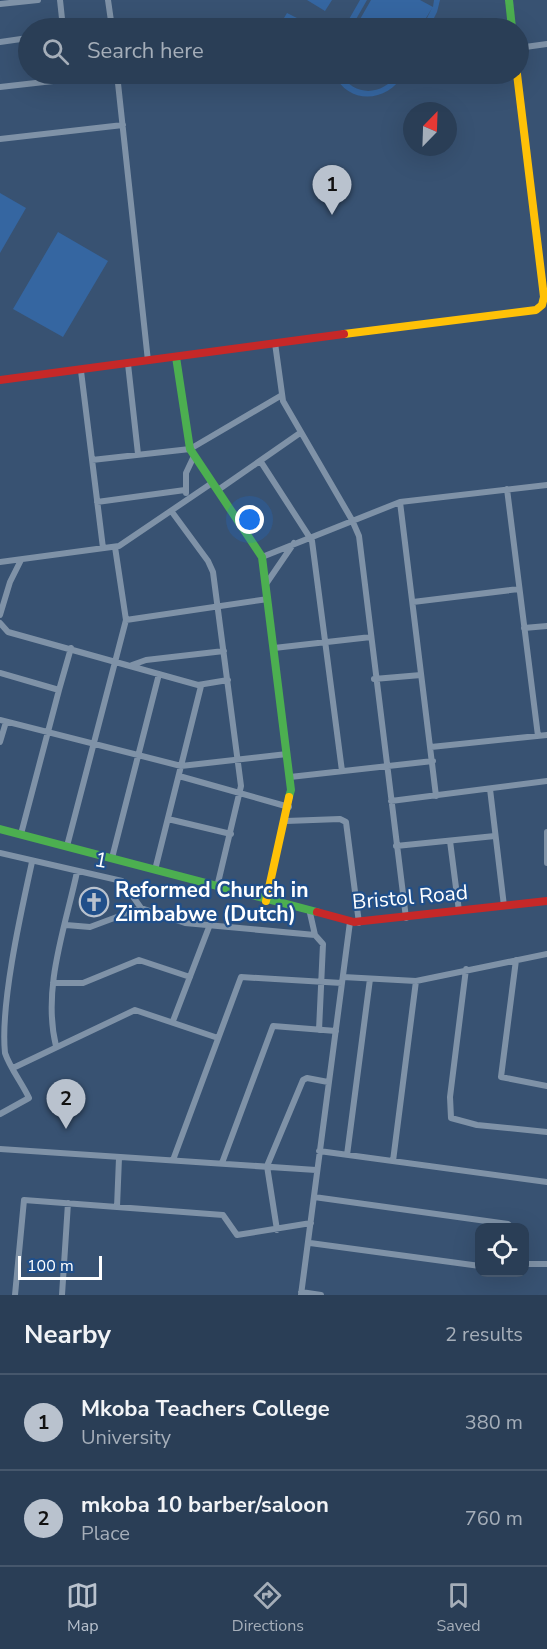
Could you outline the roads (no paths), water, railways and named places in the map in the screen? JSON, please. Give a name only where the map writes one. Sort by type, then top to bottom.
[{"type":"street","points":[[0,4],[38,0]]},
{"type":"street","points":[[60,0],[62,18]]},
{"type":"street","points":[[108,0],[111,18]]},
{"type":"street","points":[[509,0],[511,18]]},
{"type":"street","points":[[0,42],[18,39]]},
{"type":"street","points":[[529,47],[547,44]]},
{"type":"street","points":[[0,87],[19,84]]},
{"type":"street","points":[[117,84],[148,361]]},
{"type":"street","points":[[0,380],[536,310],[542,305],[544,297],[518,84]]},
{"type":"street","points":[[0,139],[123,125]]},
{"type":"street","points":[[274,344],[282,395],[300,433],[352,519],[360,544],[374,679],[405,918]]},
{"type":"street","points":[[176,357],[192,453],[262,557],[290,777],[289,807],[266,901]]},
{"type":"street","points":[[128,364],[138,454]]},
{"type":"street","points":[[81,371],[103,548]]},
{"type":"street","points":[[92,460],[138,454],[192,453],[282,395]]},
{"type":"street","points":[[0,562],[115,547],[189,500],[261,462],[300,433]]},
{"type":"street","points":[[189,500],[185,490],[186,473],[192,453]]},
{"type":"street","points":[[261,462],[311,536],[342,771]]},
{"type":"street","points":[[262,557],[352,519],[400,502],[547,485]]},
{"type":"street","points":[[507,489],[538,736]]},
{"type":"street","points":[[97,502],[185,490]]},
{"type":"street","points":[[400,502],[436,796]]},
{"type":"street","points":[[172,512],[210,565],[219,607],[238,760],[240,794],[217,887]]},
{"type":"street","points":[[266,584],[295,543]]},
{"type":"street","points":[[67,846],[126,620],[115,547]]},
{"type":"street","points":[[0,615],[10,582],[21,560]]},
{"type":"street","points":[[412,602],[519,589]]},
{"type":"street","points":[[126,620],[268,599]]},
{"type":"street","points":[[524,628],[547,626]]},
{"type":"street","points":[[1,627],[8,632],[201,686],[228,680]]},
{"type":"street","points":[[274,648],[371,637]]},
{"type":"street","points":[[21,834],[71,648]]},
{"type":"street","points":[[132,666],[146,660],[224,651]]},
{"type":"street","points":[[0,673],[59,690]]},
{"type":"street","points":[[112,858],[159,674]]},
{"type":"street","points":[[374,679],[421,675]]},
{"type":"street","points":[[155,870],[201,686]]},
{"type":"street","points":[[0,742],[3,721],[181,766],[287,754]]},
{"type":"street","points":[[431,747],[547,735]]},
{"type":"street","points":[[290,777],[433,761]]},
{"type":"street","points":[[179,776],[289,807]]},
{"type":"street","points":[[391,801],[547,781]]},
{"type":"street","points":[[490,789],[504,906]]},
{"type":"street","points":[[168,819],[231,834]]},
{"type":"street","points":[[286,821],[340,819],[346,822],[354,922],[343,980],[318,1151],[310,1243],[301,1294],[321,1295]]},
{"type":"street","name":"Bristol Road","points":[[0,829],[310,913],[354,922],[547,901]]},
{"type":"street","points":[[547,832],[547,863]]},
{"type":"street","points":[[396,846],[495,836]]},
{"type":"street","points":[[450,841],[459,911]]},
{"type":"street","name":"1","points":[[0,853],[122,882],[141,908]]},
{"type":"street","points":[[0,1114],[28,1099],[5,1053],[1,1026],[8,970],[32,862]]},
{"type":"street","points":[[56,1046],[50,1005],[77,872]]},
{"type":"street","points":[[66,924],[90,927],[141,908],[181,922],[209,927],[315,935]]},
{"type":"street","points":[[310,913],[315,935],[323,944],[319,1029]]},
{"type":"street","points":[[173,1021],[209,927]]},
{"type":"street","points":[[173,1160],[241,977],[320,982],[370,979],[416,981],[547,954]]},
{"type":"street","points":[[53,984],[83,983],[139,960],[190,977]]},
{"type":"street","points":[[516,960],[501,1077],[547,1086]]},
{"type":"street","points":[[466,969],[455,1051],[450,1117],[477,1125],[547,1132]]},
{"type":"street","points":[[347,1155],[370,979]]},
{"type":"street","points":[[393,1161],[416,981]]},
{"type":"street","points":[[13,1068],[135,1010],[218,1038]]},
{"type":"street","points":[[222,1163],[273,1026],[336,1031]]},
{"type":"street","points":[[277,1230],[267,1166],[303,1080],[308,1078],[328,1082]]},
{"type":"street","points":[[0,1149],[316,1170]]},
{"type":"street","points":[[318,1151],[547,1182]]},
{"type":"street","points":[[117,1207],[119,1158]]},
{"type":"street","points":[[314,1197],[501,1223]]},
{"type":"street","points":[[15,1295],[23,1201],[222,1215],[237,1236],[311,1223]]},
{"type":"street","points":[[62,1295],[68,1203]]},
{"type":"street","points":[[310,1243],[475,1265]]},
{"type":"street","points":[[529,1264],[547,1264]]},
{"type":"place","name":"Mkoba Teachers College","points":[[332,215]]},
{"type":"place","name":"Reformed Church in Zimbabwe (Dutch)","points":[[94,902]]},
{"type":"place","name":"mkoba 10 barber/saloon","points":[[66,1129]]}]
